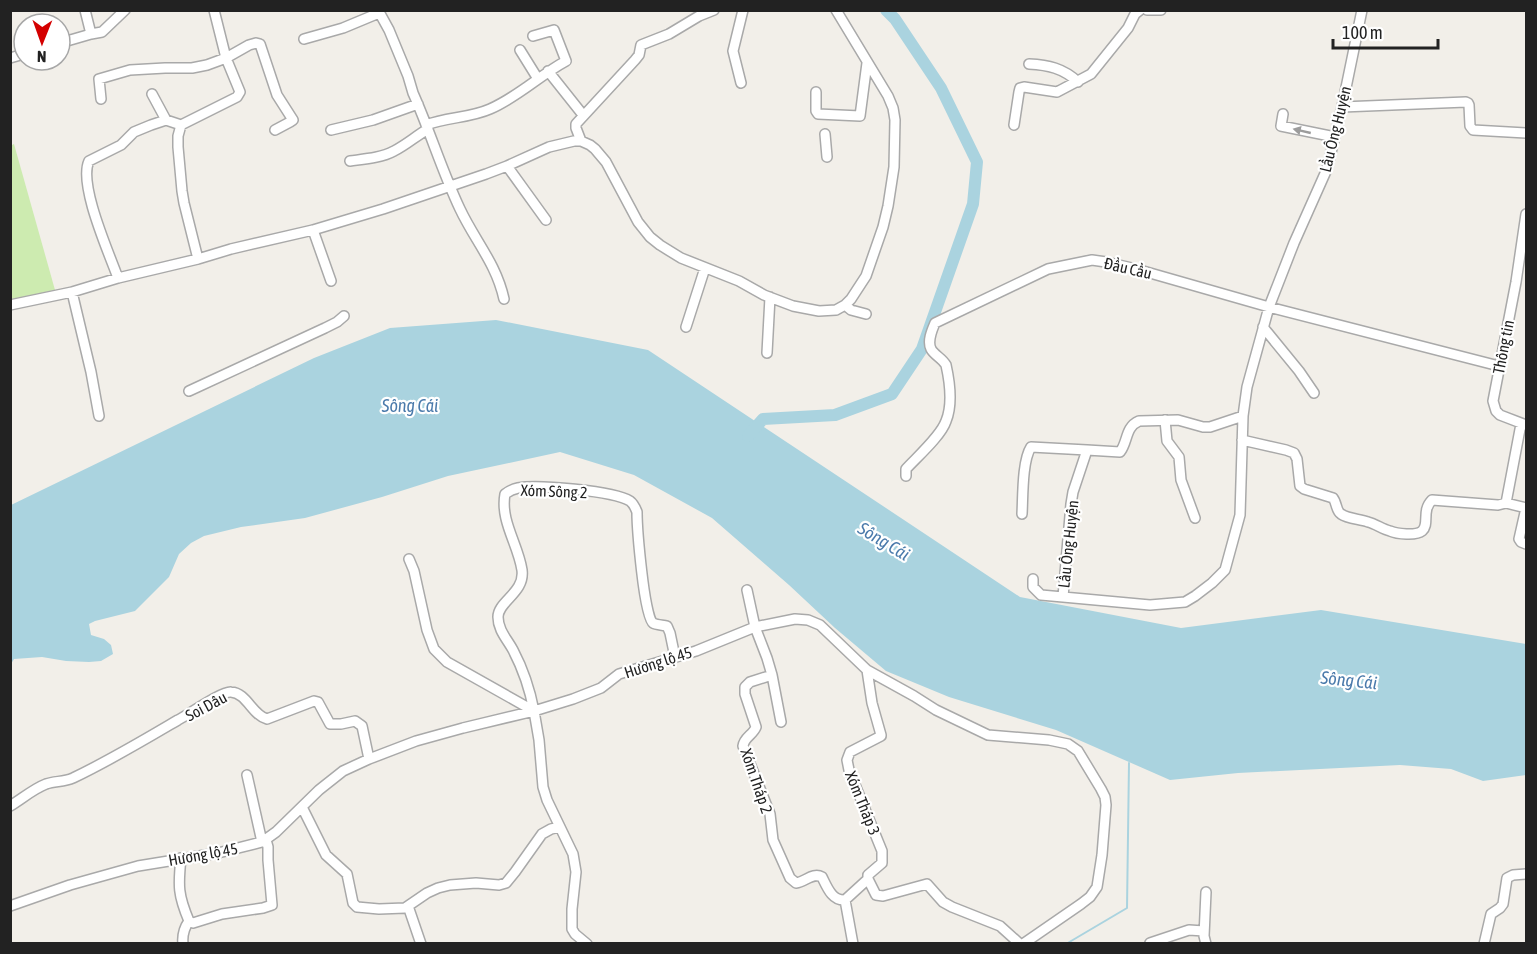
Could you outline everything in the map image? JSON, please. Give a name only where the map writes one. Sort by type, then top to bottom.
[{"type":"street","points":[[85,10],[91,34]]},
{"type":"street","points":[[72,40],[102,32],[125,10]]},
{"type":"street","points":[[118,278],[96,219],[89,190],[86,166],[88,160],[121,145],[134,132],[166,120],[181,125],[237,97],[240,92],[226,58],[213,10]]},
{"type":"street","points":[[714,10],[699,16],[678,30],[641,45],[639,55],[583,115],[576,124],[576,128],[582,141],[595,149],[606,162],[638,222],[650,237],[681,258],[739,281],[770,297],[793,306],[819,311],[836,310],[845,305],[857,291],[868,271],[888,207],[894,167],[894,111],[882,85],[836,10]]},
{"type":"street","points":[[741,83],[733,51],[743,10]]},
{"type":"street","points":[[1014,125],[1020,88],[1057,92],[1091,74],[1140,10]]},
{"type":"street","points":[[1147,10],[1161,10]]},
{"type":"street","name":"Lầu Ông Huyện","points":[[1088,450],[1073,492],[1063,597],[1150,605],[1172,604],[1190,600],[1223,572],[1239,515],[1243,416],[1247,387],[1269,307],[1324,176],[1342,107],[1362,10]]},
{"type":"street","points":[[304,39],[343,28],[378,12],[387,26],[450,186],[468,225],[495,271],[504,299]]},
{"type":"street","points":[[351,161],[395,151],[427,127],[488,110],[566,61],[554,30],[533,36]]},
{"type":"street","points":[[101,99],[99,79],[130,70],[192,68],[207,65],[256,43],[260,44],[277,95],[293,120],[275,130]]},
{"type":"street","points":[[520,50],[538,79]]},
{"type":"street","points":[[816,92],[818,114],[860,116],[867,63]]},
{"type":"street","points":[[1029,64],[1067,72],[1078,82]]},
{"type":"street","points":[[548,71],[583,115]]},
{"type":"street","points":[[152,94],[166,120]]},
{"type":"street","points":[[1342,107],[1466,102],[1468,103],[1470,126],[1473,130],[1527,133]]},
{"type":"street","points":[[332,130],[373,120],[418,105]]},
{"type":"street","points":[[1283,114],[1281,126],[1335,137]]},
{"type":"street","points":[[181,125],[178,147],[182,192],[198,259]]},
{"type":"street","points":[[825,134],[827,157]]},
{"type":"street","points":[[10,305],[72,292],[238,247],[313,230],[383,209],[507,166],[549,147],[566,142],[582,141]]},
{"type":"street","points":[[507,166],[546,220]]},
{"type":"street","name":"Thông tin","points":[[1524,425],[1500,415],[1493,401],[1527,214]]},
{"type":"street","points":[[313,230],[331,281]]},
{"type":"street","name":"Đầu Cầu","points":[[906,476],[906,469],[945,424],[950,406],[946,365],[930,347],[933,327],[937,322],[1048,268],[1092,260],[1106,262],[1269,307],[1499,366]]},
{"type":"street","points":[[686,327],[705,268]]},
{"type":"street","points":[[1515,282],[1527,281]]},
{"type":"street","points":[[72,292],[92,372],[99,416]]},
{"type":"street","points":[[767,352],[770,297]]},
{"type":"street","points":[[845,305],[851,310],[866,314]]},
{"type":"street","points":[[189,391],[307,337],[344,316]]},
{"type":"street","points":[[1263,327],[1314,393]]},
{"type":"street","points":[[1022,514],[1023,483],[1029,449],[1036,447],[1120,452],[1129,430],[1139,421],[1182,420],[1210,427],[1243,416]]},
{"type":"street","points":[[1165,420],[1167,441],[1179,457],[1181,480],[1195,518]]},
{"type":"street","points":[[1506,503],[1524,425]]},
{"type":"street","points":[[1242,440],[1294,453],[1299,483],[1302,488],[1334,498],[1338,511],[1342,515],[1371,522],[1392,532],[1414,534],[1422,531],[1426,508],[1432,501],[1498,505],[1506,503],[1526,508],[1519,539],[1527,544]]},
{"type":"street","name":"Xóm Sông 2","points":[[534,711],[523,672],[501,630],[498,618],[499,611],[521,583],[522,573],[504,508],[505,494],[510,490],[528,487],[569,488],[620,496],[635,504],[641,567],[650,619],[653,623],[667,626],[675,657]]},
{"type":"street","points":[[409,558],[434,649],[447,662],[534,711],[543,787],[573,854],[576,872],[572,929],[588,944]]},
{"type":"street","points":[[1033,579],[1033,587],[1040,594],[1063,597]]},
{"type":"street","points":[[747,590],[755,627],[772,675],[781,722]]},
{"type":"street","name":"Hương lộ 45","points":[[10,906],[70,885],[138,866],[218,853],[264,841],[329,781],[343,771],[369,759],[436,735],[573,699],[601,688],[619,674],[696,651],[755,627],[795,619],[814,622],[826,630],[867,670],[936,710],[988,735],[1035,738],[1068,744],[1082,756],[1106,801],[1097,887],[1081,904],[1021,944]]},
{"type":"street","name":"Xóm Tháp 3","points":[[845,900],[868,879],[869,873],[882,863],[883,856],[847,760],[850,752],[881,735],[872,703],[867,670]]},
{"type":"street","name":"Xóm Tháp 2","points":[[772,675],[750,682],[745,687],[745,694],[756,727],[744,740],[743,746],[770,814],[773,840],[792,881],[798,883],[819,875],[838,900],[845,900]]},
{"type":"street","name":"Soi Dâu","points":[[10,806],[47,784],[71,779],[226,692],[242,697],[261,717],[267,718],[314,701],[318,702],[330,724],[356,721],[362,726],[369,759]]},
{"type":"street","points":[[189,921],[193,923],[222,914],[263,908],[272,904],[264,841],[247,775]]},
{"type":"street","points":[[302,807],[326,855],[347,874],[353,903],[357,907],[379,909],[405,908],[427,893],[450,885],[506,883],[542,834],[560,827]]},
{"type":"street","points":[[181,858],[179,890],[189,921]]},
{"type":"street","points":[[1484,944],[1491,914],[1503,904],[1507,878],[1527,874]]},
{"type":"street","points":[[868,879],[876,895],[879,896],[928,885],[943,902],[1000,926],[1021,944]]},
{"type":"street","points":[[1206,892],[1204,931],[1206,944]]},
{"type":"street","points":[[845,900],[853,944]]},
{"type":"street","points":[[408,906],[421,944]]},
{"type":"street","points":[[183,944],[185,926],[189,921]]},
{"type":"street","points":[[1150,943],[1189,930],[1204,931]]},
{"type":"green space","points":[[14,144],[55,290],[11,300],[10,146]]},
{"type":"water","name":"Sông Cái","points":[[496,320],[648,350],[1020,597],[1181,628],[1321,610],[1526,644],[1526,775],[1483,781],[1451,769],[1400,765],[1238,773],[1170,780],[1056,730],[949,697],[886,671],[712,518],[634,475],[560,452],[448,476],[305,518],[241,527],[204,536],[191,543],[179,554],[169,577],[135,611],[89,624],[91,635],[104,639],[111,645],[113,654],[101,661],[66,661],[42,657],[14,659],[11,664],[11,505],[314,358],[390,328]]},
{"type":"waterway","points":[[748,436],[763,419],[835,415],[892,394],[922,349],[973,204],[977,162],[941,88],[895,19],[886,10]]},
{"type":"waterway","points":[[1066,944],[1127,908],[1129,763]]}]
